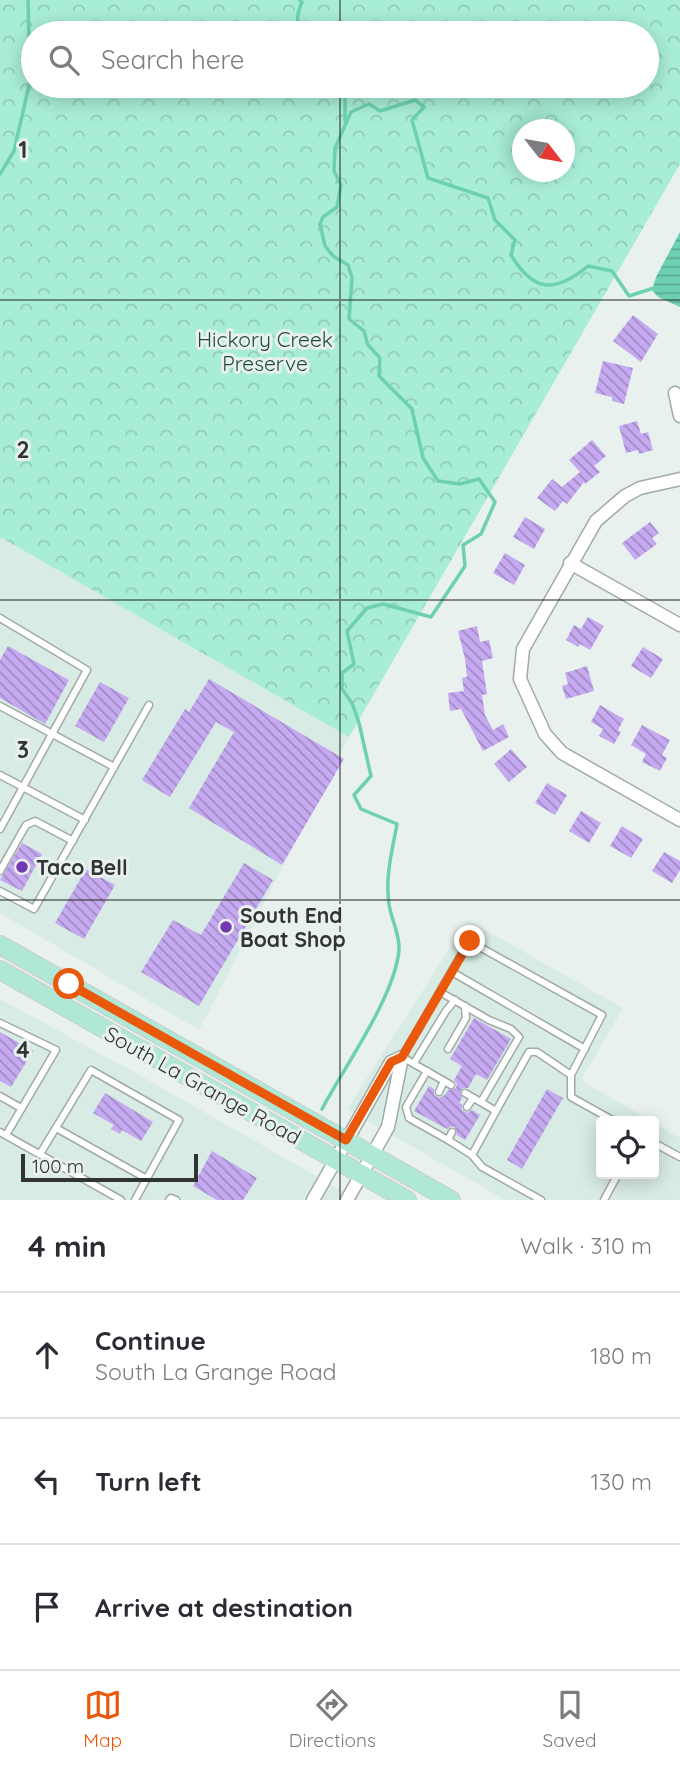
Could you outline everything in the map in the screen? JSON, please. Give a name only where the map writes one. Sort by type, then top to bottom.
[{"type":"main road","name":"South La Grange Road","points":[[0,944],[451,1200]]},
{"type":"main road","name":"South La Grange Road","points":[[0,970],[407,1200]]},
{"type":"street","points":[[676,393],[680,416]]},
{"type":"street","points":[[680,479],[640,488],[614,504],[590,529],[523,649],[520,679],[545,734],[562,753],[680,820]]},
{"type":"street","points":[[570,563],[680,625]]},
{"type":"street","points":[[313,1200],[391,1062],[402,1057]]},
{"type":"street","points":[[346,1200],[388,1127],[402,1057]]},
{"type":"lane","points":[[0,829],[87,670],[1,622]]},
{"type":"lane","points":[[0,891],[34,909],[149,705]]},
{"type":"lane","points":[[0,706],[114,768]]},
{"type":"lane","points":[[0,775],[85,820]]},
{"type":"lane","points":[[0,871],[26,825],[35,821],[73,841]]},
{"type":"lane","points":[[439,1091],[448,1083],[402,1057],[470,941],[602,1015],[571,1075],[571,1097],[605,1116]]},
{"type":"lane","points":[[452,972],[584,1049]]},
{"type":"lane","points":[[440,992],[489,1020],[511,1029],[519,1037],[481,1102]]},
{"type":"lane","points":[[414,1063],[455,1000]]},
{"type":"lane","points":[[448,1049],[466,1018],[465,1006]]},
{"type":"lane","points":[[0,1023],[56,1050],[3,1133],[121,1200]]},
{"type":"lane","points":[[472,1155],[529,1052],[537,1052],[571,1075]]},
{"type":"lane","points":[[40,1154],[91,1070],[179,1120],[135,1200]]},
{"type":"lane","points":[[427,1071],[406,1107],[409,1118],[472,1155],[482,1167],[541,1200]]},
{"type":"lane","points":[[465,1093],[496,1111]]},
{"type":"lane","points":[[0,1096],[21,1108]]},
{"type":"lane","points":[[467,1107],[473,1098]]},
{"type":"lane","points":[[421,1125],[425,1117]]},
{"type":"lane","points":[[434,1132],[438,1125]]},
{"type":"lane","points":[[56,1128],[147,1179]]},
{"type":"lane","points":[[448,1140],[452,1132]]},
{"type":"lane","points":[[659,1146],[680,1157]]},
{"type":"lane","points":[[604,1200],[615,1179]]},
{"type":"lane","points":[[170,1200],[176,1200]]},
{"type":"shaded area","points":[[680,232],[680,307],[658,297],[652,290]]},
{"type":"shaded area","points":[[0,537],[349,737],[199,1030],[0,913]]},
{"type":"shaded area","points":[[468,920],[623,1008],[581,1080],[642,1116],[596,1116],[596,1179],[659,1179],[659,1126],[680,1138],[680,1200],[505,1200],[347,1109]]},
{"type":"shaded area","points":[[0,999],[141,1076],[358,1200],[0,1200]]},
{"type":"green space","name":"Hickory Creek Preserve","points":[[0,0],[680,0],[680,164],[349,737],[0,537]]},
{"type":"building","points":[[633,315],[658,334],[641,362],[613,341]]},
{"type":"building","points":[[603,361],[633,368],[624,404],[612,401],[612,397],[595,393]]},
{"type":"building","points":[[637,421],[641,434],[648,432],[653,450],[639,454],[638,450],[626,453],[619,426]]},
{"type":"building","points":[[592,440],[606,456],[594,466],[600,472],[585,484],[584,482],[567,504],[563,501],[555,511],[537,498],[552,479],[562,487],[580,472],[569,460]]},
{"type":"building","points":[[525,517],[545,529],[534,549],[513,537]]},
{"type":"building","points":[[650,522],[659,533],[652,538],[657,544],[635,560],[622,543]]},
{"type":"building","points":[[505,553],[525,565],[514,585],[493,573]]},
{"type":"building","points":[[588,617],[604,626],[590,650],[566,640],[574,625],[581,629]]},
{"type":"building","points":[[477,626],[480,642],[489,640],[493,658],[482,661],[487,694],[482,695],[485,715],[493,730],[503,724],[509,737],[483,751],[461,709],[450,711],[448,693],[464,691],[462,678],[467,677],[458,631]]},
{"type":"building","points":[[8,646],[69,680],[45,724],[0,698],[0,660]]},
{"type":"building","points":[[643,647],[663,659],[651,678],[631,666]]},
{"type":"building","points":[[587,666],[594,691],[566,699],[562,686],[568,684],[565,673]]},
{"type":"building","points":[[209,679],[344,759],[282,865],[189,808],[234,732],[216,722],[170,797],[142,780],[185,709],[189,712]]},
{"type":"building","points":[[100,682],[129,698],[104,742],[75,726]]},
{"type":"building","points":[[600,705],[624,719],[614,744],[599,736],[603,729],[591,722]]},
{"type":"building","points":[[642,725],[670,740],[662,755],[667,758],[660,771],[642,762],[646,754],[631,745]]},
{"type":"building","points":[[511,749],[527,767],[509,782],[494,764]]},
{"type":"building","points":[[547,783],[567,795],[555,815],[535,803]]},
{"type":"building","points":[[581,811],[601,823],[589,843],[569,831]]},
{"type":"building","points":[[622,826],[643,839],[631,858],[610,846]]},
{"type":"building","name":"Taco Bell","points":[[22,843],[42,854],[22,891],[0,880]]},
{"type":"building","points":[[664,852],[680,861],[680,870],[672,883],[652,871]]},
{"type":"building","name":"South End Boat Shop","points":[[244,863],[273,880],[199,1006],[141,972],[173,920],[201,935]]},
{"type":"building","points":[[86,869],[115,885],[84,939],[55,923]]},
{"type":"building","points":[[474,1018],[511,1039],[487,1080],[476,1074],[468,1088],[460,1091],[462,1098],[459,1103],[462,1104],[462,1110],[467,1113],[472,1110],[480,1115],[465,1140],[457,1135],[455,1127],[447,1129],[414,1111],[429,1086],[439,1098],[448,1090],[456,1088],[454,1080],[462,1066],[450,1059]]},
{"type":"building","points":[[0,1032],[33,1051],[11,1087],[0,1081]]},
{"type":"building","points":[[547,1089],[563,1098],[522,1169],[507,1160]]},
{"type":"building","points":[[105,1093],[153,1122],[141,1141],[122,1130],[120,1134],[111,1129],[114,1125],[93,1113]]},
{"type":"building","points":[[212,1151],[257,1178],[243,1200],[217,1200],[193,1186]]},
{"type":"waterway","points":[[28,0],[29,21]]},
{"type":"waterway","points":[[298,21],[302,2],[300,0]]},
{"type":"waterway","points":[[0,174],[14,151],[26,98]]},
{"type":"waterway","points":[[345,98],[345,121]]},
{"type":"waterway","points":[[322,1109],[379,1009],[389,988],[399,950],[388,894],[397,824],[361,809],[354,795],[371,776],[359,723],[352,703],[342,689],[342,673],[354,664],[347,631],[367,608],[383,604],[431,617],[465,566],[463,545],[481,534],[495,502],[479,479],[460,484],[438,481],[423,458],[412,409],[379,376],[380,358],[368,345],[364,331],[349,319],[352,278],[348,265],[333,256],[325,246],[320,224],[323,217],[337,207],[341,185],[334,171],[335,148],[351,112],[369,104],[380,111],[415,100],[424,107],[412,120],[428,178],[488,198],[495,220],[515,240],[511,255],[528,277],[546,285],[555,284],[565,281],[588,266],[612,271],[629,296],[654,288]]},
{"type":"place","name":"Taco Bell","points":[[22,867]]},
{"type":"place","name":"South End Boat Shop","points":[[226,927]]},
{"type":"route","points":[[69,984],[346,1140],[391,1062],[402,1057],[470,941]]}]
